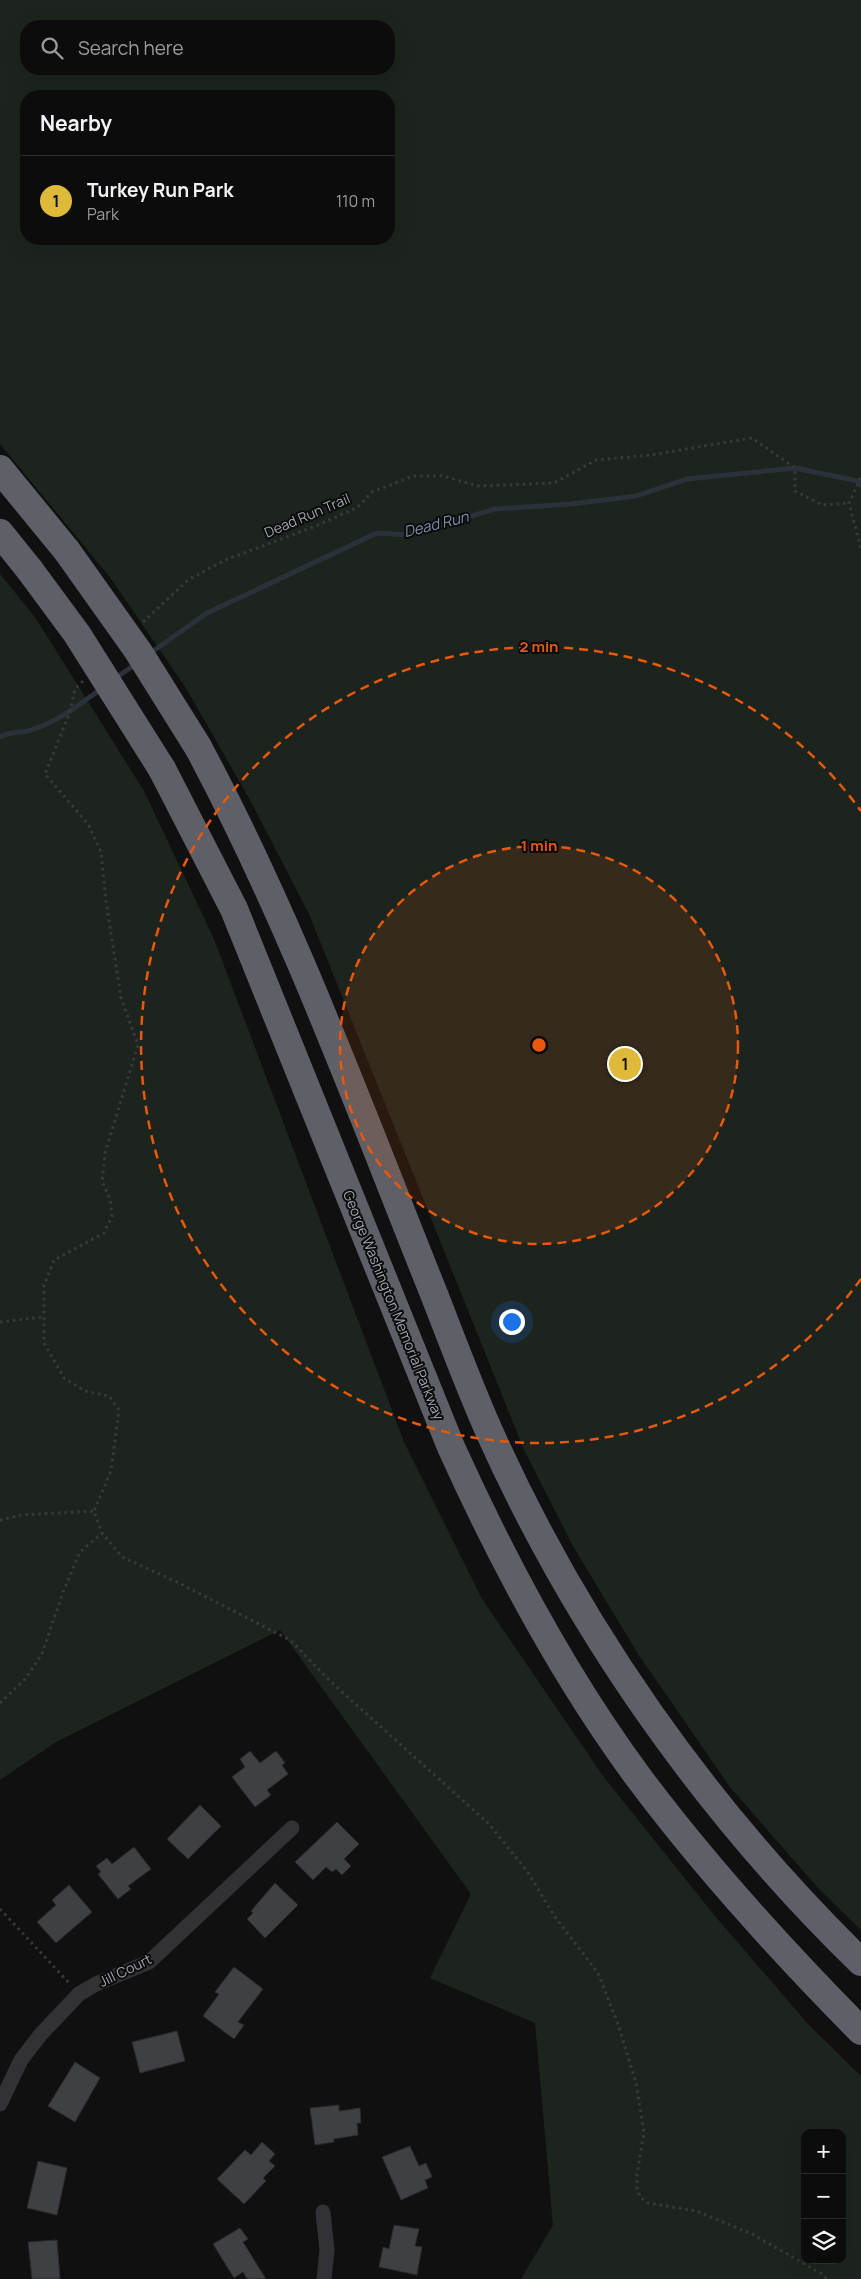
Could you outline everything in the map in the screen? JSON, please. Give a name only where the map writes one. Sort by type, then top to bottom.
[{"type":"highway","points":[[0,469],[67,551],[138,651],[198,747],[228,804],[285,925],[489,1430],[563,1576],[616,1664],[697,1778],[766,1862],[861,1962]]},
{"type":"highway","name":"George Washington Memorial Parkway","points":[[0,533],[77,634],[162,769],[234,909],[451,1447],[479,1508],[537,1619],[580,1691],[639,1778],[723,1884],[861,2031]]},
{"type":"street","name":"Jill Court","points":[[0,2104],[21,2060],[41,2034],[79,1994],[96,1984],[149,1962],[292,1828]]},
{"type":"street","points":[[323,2212],[327,2250],[324,2279]]},
{"type":"path","name":"Dead Run Trail","points":[[142,623],[188,580],[225,560],[316,526],[358,507],[372,492],[413,476],[443,476],[478,486],[554,483],[596,460],[651,455],[752,438],[795,468],[795,491],[822,505],[849,503]]},
{"type":"path","points":[[861,478],[849,503],[861,549]]},
{"type":"path","points":[[88,676],[74,689],[70,712],[45,774],[88,824],[101,852],[106,901],[121,998],[138,1045],[105,1153],[102,1182],[110,1199],[112,1216],[104,1232],[54,1260],[44,1285],[44,1343],[64,1378],[85,1391],[109,1396],[119,1410],[111,1470],[94,1511],[102,1533],[122,1557],[175,1581],[290,1640],[337,1688],[495,1830],[527,1871],[555,1917],[598,1973],[618,2024],[636,2083],[644,2132],[637,2174],[637,2188],[640,2198],[648,2203],[696,2211],[752,2234],[822,2274],[826,2279]]},
{"type":"path","points":[[0,1322],[44,1317]]},
{"type":"path","points":[[0,1520],[21,1515],[94,1511]]},
{"type":"path","points":[[0,1703],[25,1679],[42,1654],[63,1592],[80,1552],[102,1533]]},
{"type":"path","points":[[0,1909],[79,1994]]},
{"type":"shaded area","points":[[0,0],[861,0],[861,1930],[818,1888],[730,1787],[638,1654],[573,1546],[524,1450],[309,914],[250,800],[186,688],[109,576],[0,444]]},
{"type":"shaded area","points":[[0,574],[35,617],[144,791],[214,939],[404,1442],[482,1599],[603,1776],[715,1916],[808,2024],[861,2076],[861,2279],[521,2279],[553,2225],[535,2023],[430,1978],[471,1894],[280,1630],[56,1742],[0,1780]]},
{"type":"building","points":[[250,1751],[260,1763],[276,1751],[285,1763],[282,1765],[288,1774],[267,1790],[271,1795],[255,1807],[232,1777],[245,1767],[240,1759]]},
{"type":"building","points":[[200,1805],[221,1826],[188,1859],[167,1839]]},
{"type":"building","points":[[337,1822],[359,1844],[344,1859],[351,1866],[342,1875],[336,1869],[332,1872],[326,1867],[313,1880],[295,1862]]},
{"type":"building","points":[[134,1847],[151,1869],[128,1886],[131,1889],[118,1899],[98,1874],[101,1872],[96,1866],[107,1858],[112,1864]]},
{"type":"building","points":[[275,1883],[298,1905],[265,1938],[247,1919],[253,1913],[251,1911]]},
{"type":"building","points":[[69,1885],[92,1912],[56,1943],[37,1922],[56,1905],[52,1900]]},
{"type":"building","points":[[234,1967],[263,1989],[238,2022],[244,2025],[234,2039],[203,2016],[219,1994],[215,1992]]},
{"type":"building","points":[[177,2031],[185,2061],[140,2073],[132,2042]]},
{"type":"building","points":[[75,2062],[100,2078],[75,2122],[48,2106]]},
{"type":"building","points":[[339,2105],[339,2111],[360,2108],[361,2123],[357,2123],[358,2135],[334,2139],[334,2142],[315,2145],[310,2108]]},
{"type":"building","points":[[262,2142],[275,2154],[269,2161],[275,2166],[263,2178],[266,2181],[244,2204],[217,2179],[245,2150],[251,2155]]},
{"type":"building","points":[[410,2146],[419,2166],[426,2163],[432,2177],[425,2180],[428,2188],[401,2200],[382,2157]]},
{"type":"building","points":[[38,2161],[67,2168],[57,2215],[27,2208]]},
{"type":"building","points":[[394,2225],[419,2229],[415,2246],[422,2247],[417,2275],[379,2267],[383,2247],[389,2249]]},
{"type":"building","points":[[240,2228],[248,2239],[243,2242],[266,2279],[247,2279],[243,2272],[234,2278],[213,2244]]},
{"type":"building","points":[[57,2240],[60,2279],[32,2279],[28,2242]]},
{"type":"waterway","name":"Dead Run","points":[[149,654],[207,613],[377,533],[408,535],[495,509],[571,504],[636,496],[687,479],[795,468],[858,481],[861,485]]},
{"type":"waterway","name":"Dead Run","points":[[114,679],[136,664]]},
{"type":"waterway","name":"Dead Run","points":[[0,737],[43,726],[69,712],[101,689]]},
{"type":"place","name":"Turkey Run Park","points":[[625,1064]]}]
